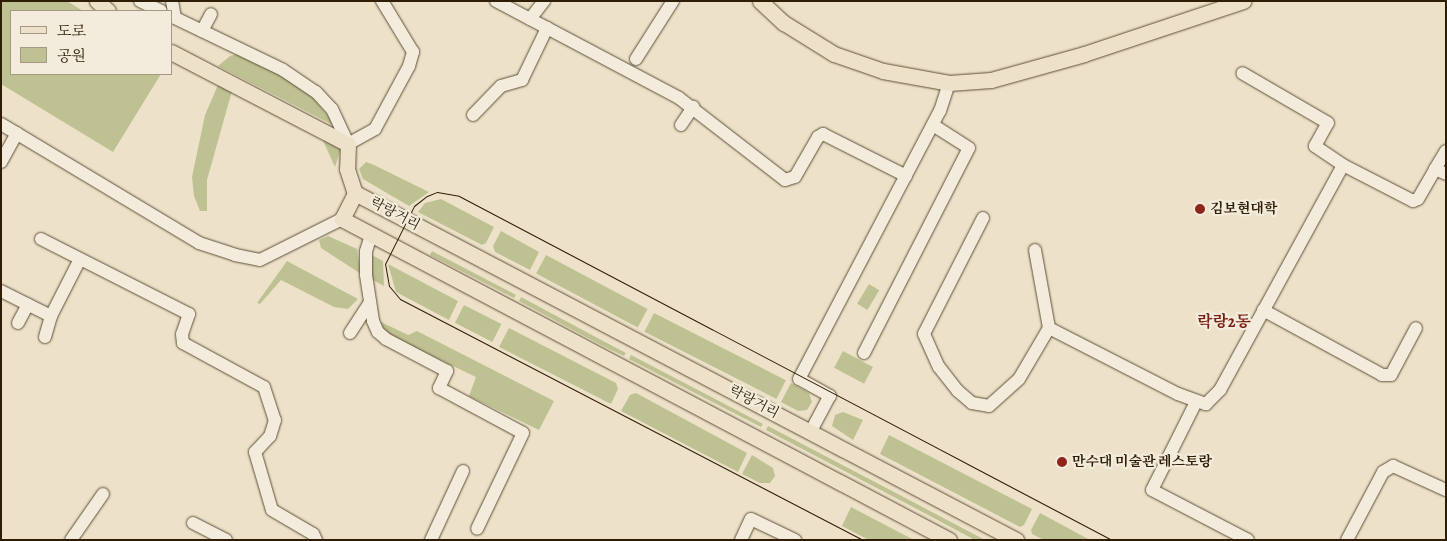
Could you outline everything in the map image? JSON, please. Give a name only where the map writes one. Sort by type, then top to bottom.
[{"type":"main road","points":[[96,1],[107,10]]},
{"type":"main road","points":[[760,1],[784,23],[834,54],[883,71],[949,83],[991,80],[1084,54],[1242,1]]},
{"type":"main road","points":[[172,53],[348,144],[347,169],[355,193]]},
{"type":"main road","name":"락랑거리","points":[[342,219],[355,193],[1016,540]]},
{"type":"main road","points":[[342,219],[949,540]]},
{"type":"street","points":[[140,1],[159,10]]},
{"type":"street","points":[[172,1],[173,17],[283,70],[316,92],[337,117],[348,144],[375,129],[409,66],[413,52],[382,1]]},
{"type":"street","points":[[496,1],[693,107],[706,121],[785,180],[796,177],[823,134],[906,176]]},
{"type":"street","points":[[530,19],[544,1]]},
{"type":"street","points":[[636,59],[673,1]]},
{"type":"street","points":[[202,31],[212,14]]},
{"type":"street","points":[[473,115],[501,86],[522,80],[548,28]]},
{"type":"street","points":[[1242,73],[1328,123],[1315,146],[1343,165],[1413,201],[1418,200],[1440,172],[1446,151]]},
{"type":"street","points":[[812,432],[830,396],[798,379],[933,125],[949,83]]},
{"type":"street","points":[[681,124],[693,107]]},
{"type":"street","points":[[1,124],[199,242],[235,255],[260,260],[342,219]]},
{"type":"street","points":[[864,352],[969,148],[933,125]]},
{"type":"street","points":[[1,162],[18,133]]},
{"type":"street","points":[[1049,328],[1196,402],[1206,404],[1220,390],[1343,165]]},
{"type":"street","points":[[983,218],[924,334],[939,367],[958,391],[972,403],[989,406],[1019,379],[1049,328],[1035,250]]},
{"type":"street","points":[[371,235],[366,252],[372,321],[386,339],[447,371],[439,388],[523,433],[477,529]]},
{"type":"street","points":[[41,239],[189,314],[182,334],[183,344],[264,386],[275,420],[270,436],[254,452],[272,510],[312,534],[316,540]]},
{"type":"street","points":[[45,337],[51,316],[80,259]]},
{"type":"street","points":[[1,291],[51,316]]},
{"type":"street","points":[[350,333],[370,302]]},
{"type":"street","points":[[18,324],[28,304]]},
{"type":"street","points":[[1263,310],[1382,375],[1391,375],[1416,328]]},
{"type":"street","points":[[1196,402],[1152,490],[1248,540]]},
{"type":"street","points":[[1346,540],[1383,472],[1393,466],[1446,490]]},
{"type":"street","points":[[431,540],[463,471]]},
{"type":"street","points":[[71,540],[103,494]]},
{"type":"street","points":[[741,540],[751,519],[794,540]]},
{"type":"street","points":[[193,523],[226,540]]},
{"type":"green space","points":[[1,1],[67,1],[81,10],[10,10],[10,75],[160,75],[113,152],[1,84]]},
{"type":"green space","points":[[238,54],[247,56],[306,89],[337,127],[218,66],[230,56]]},
{"type":"green space","points":[[218,85],[232,91],[207,180],[207,211],[200,211],[194,196],[192,177],[205,115]]},
{"type":"green space","points":[[320,134],[341,148],[335,167]]},
{"type":"green space","points":[[366,162],[429,192],[409,206],[363,179],[359,169]]},
{"type":"green space","points":[[441,199],[494,227],[486,243],[482,245],[418,212],[425,203]]},
{"type":"green space","points":[[501,231],[539,252],[530,270],[495,252],[493,246]]},
{"type":"green space","points":[[328,236],[357,249],[361,274],[321,248],[319,240]]},
{"type":"green space","points":[[432,251],[516,295],[514,298],[430,255]]},
{"type":"green space","points":[[370,254],[383,261],[384,286],[371,279]]},
{"type":"green space","points":[[546,255],[648,309],[638,328],[536,274]]},
{"type":"green space","points":[[287,261],[358,299],[348,309],[334,307],[281,280],[260,304],[257,303]]},
{"type":"green space","points":[[388,264],[458,301],[449,320],[396,292]]},
{"type":"green space","points":[[869,284],[879,290],[867,310],[857,304]]},
{"type":"green space","points":[[521,297],[626,353],[624,356],[603,346],[519,301]]},
{"type":"green space","points":[[464,305],[501,324],[492,342],[455,323]]},
{"type":"green space","points":[[654,313],[786,380],[776,399],[644,332]]},
{"type":"green space","points":[[377,320],[408,335],[417,331],[554,401],[539,430],[469,396],[476,377],[384,333]]},
{"type":"green space","points":[[509,328],[616,383],[618,389],[611,404],[499,347]]},
{"type":"green space","points":[[843,351],[873,367],[864,384],[834,368]]},
{"type":"green space","points":[[631,355],[763,424],[761,427],[629,359]]},
{"type":"green space","points":[[791,383],[809,393],[812,402],[807,410],[798,411],[781,402]]},
{"type":"green space","points":[[636,393],[747,453],[738,472],[621,411],[630,395]]},
{"type":"green space","points":[[843,412],[863,420],[853,440],[832,426],[835,415]]},
{"type":"green space","points":[[768,426],[985,540],[975,540],[766,430]]},
{"type":"green space","points":[[889,435],[1032,509],[1024,525],[1020,527],[880,454]]},
{"type":"green space","points":[[752,455],[773,468],[775,476],[770,483],[760,483],[742,474]]},
{"type":"green space","points":[[851,507],[914,540],[869,540],[842,526]]},
{"type":"green space","points":[[1040,513],[1090,540],[1044,540],[1032,534],[1031,530]]},
{"type":"tram line","points":[[863,540],[400,299],[389,286],[385,264],[414,206],[427,196],[437,192],[459,196],[1112,540]]},
{"type":"place","name":"김보현대학","points":[[1200,209]]},
{"type":"place","name":"만수대 미술관 레스토랑","points":[[1062,462]]},
{"type":"district","name":"락랑2동","points":[[1224,322]]}]
